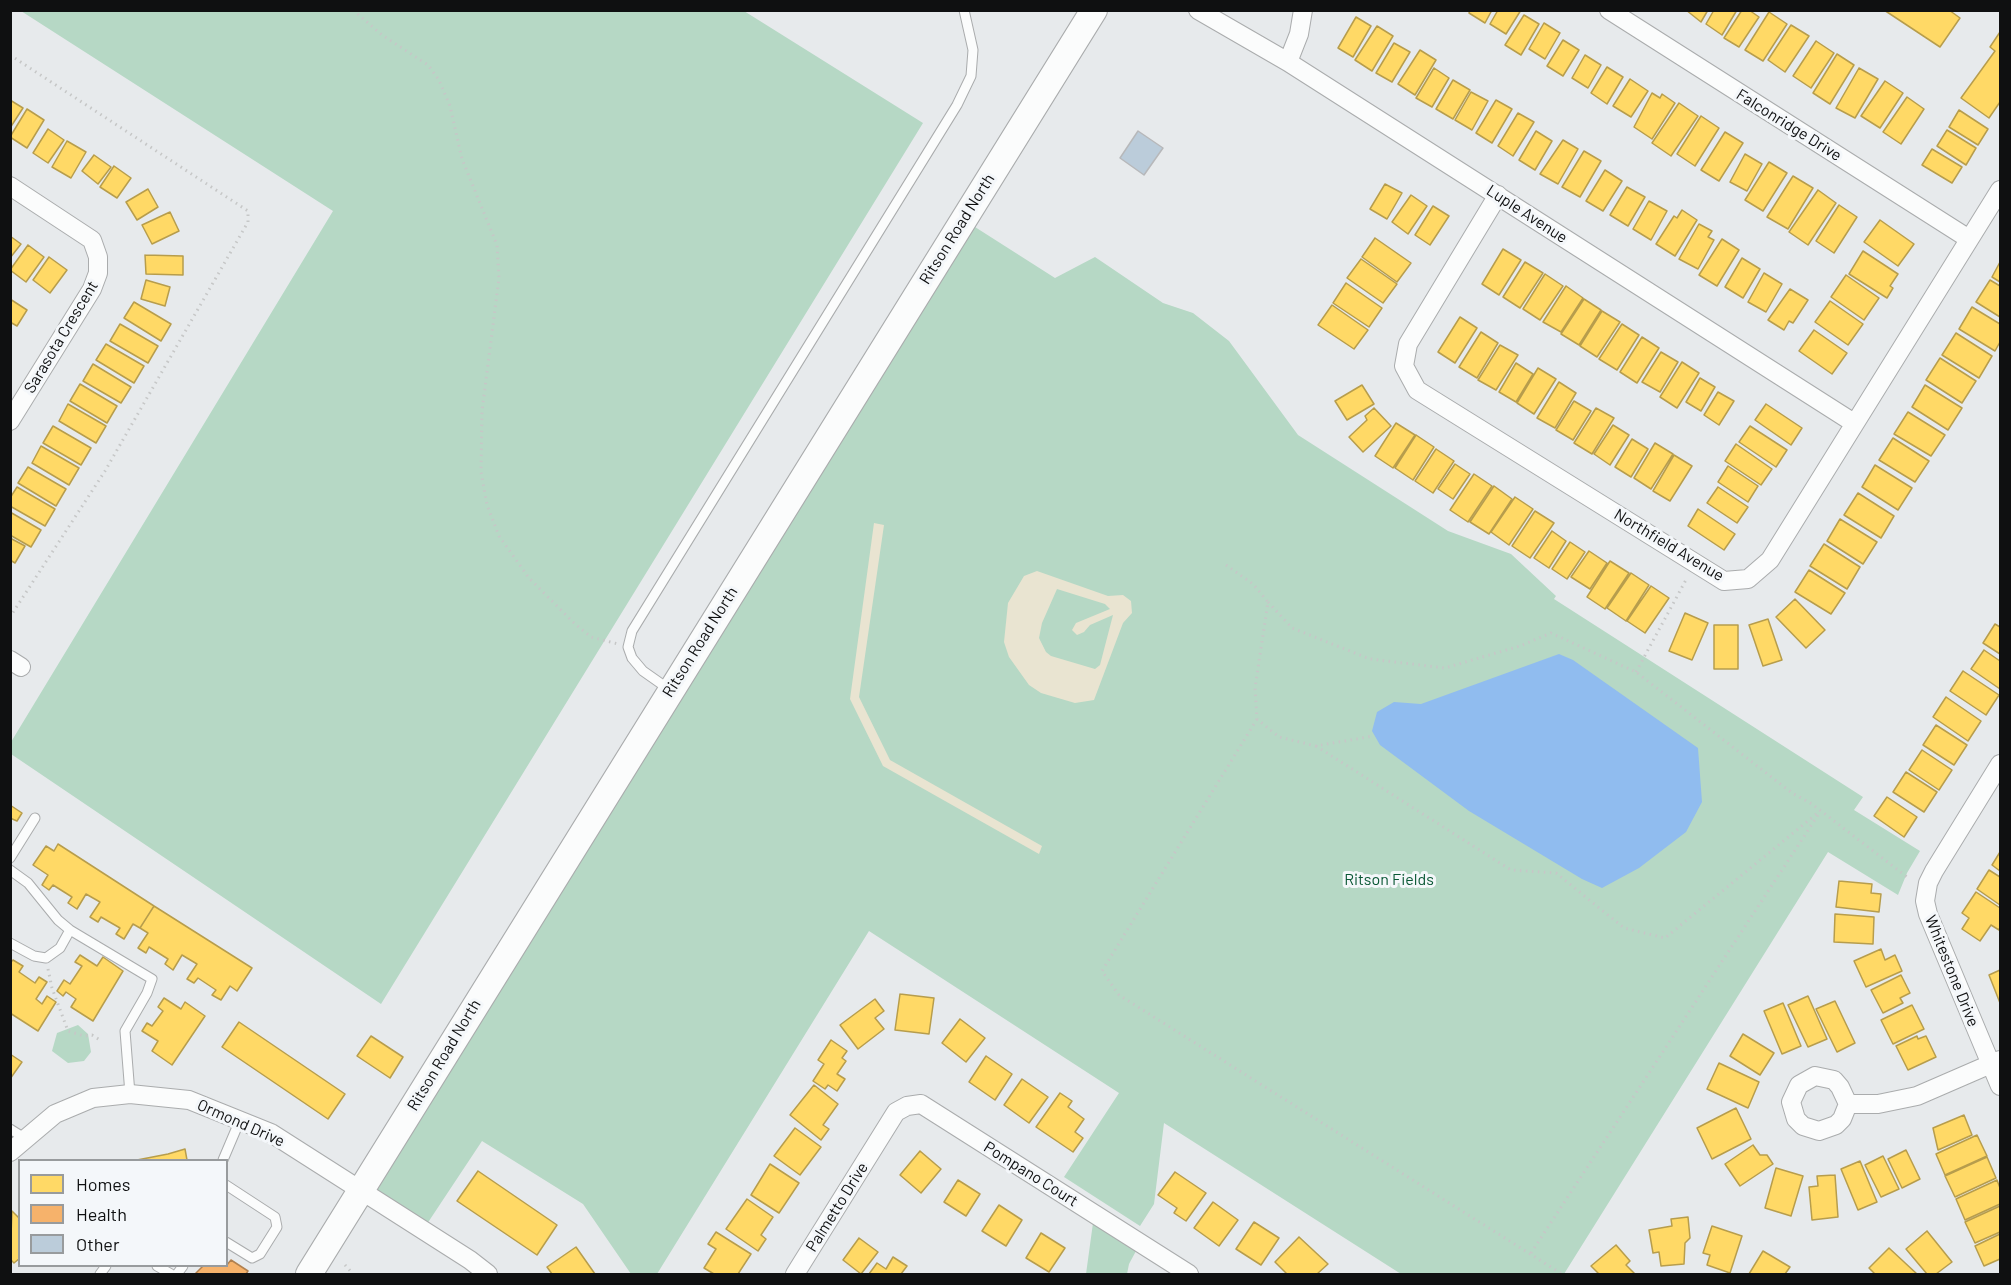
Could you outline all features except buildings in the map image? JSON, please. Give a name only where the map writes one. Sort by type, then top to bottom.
[{"type":"main road","name":"Ritson Road North","points":[[309,1275],[1094,10]]},
{"type":"street","name":"Luple Avenue","points":[[1198,10],[1288,62],[1854,423]]},
{"type":"street","points":[[1288,62],[1299,34],[1303,10]]},
{"type":"street","name":"Falconridge Drive","points":[[1610,10],[1970,239]]},
{"type":"street","name":"Sarasota Crescent","points":[[10,186],[92,240],[98,257],[98,273],[92,289],[10,421]]},
{"type":"street","name":"Northfield Avenue","points":[[1498,195],[1408,344],[1404,366],[1417,390],[1724,581],[1748,579],[1770,560],[2001,190]]},
{"type":"street","name":"Whitestone Drive","points":[[2001,764],[1934,871],[1928,883],[1925,901],[1928,914],[1996,1062],[2001,1086]]},
{"type":"street","points":[[1848,1104],[1878,1104],[1917,1096],[1996,1062]]},
{"type":"street","name":"Ormond Drive","points":[[10,1152],[18,1134],[55,1114],[93,1098],[130,1094],[189,1100],[271,1133],[470,1260],[488,1275]]},
{"type":"street","name":"Pompano Court","points":[[880,1139],[896,1112],[908,1106],[921,1104],[1189,1275]]},
{"type":"street","name":"Palmetto Drive","points":[[795,1275],[880,1139]]},
{"type":"lane","points":[[670,690],[643,671],[632,658],[628,647],[632,631],[957,105],[971,76],[974,50],[964,10]]},
{"type":"lane","points":[[10,858],[35,818]]},
{"type":"lane","points":[[10,870],[28,883],[58,920],[70,930],[152,979],[125,1031],[130,1094]]},
{"type":"lane","points":[[10,943],[34,956],[46,958],[60,948],[70,930]]},
{"type":"lane","points":[[224,1159],[240,1120]]},
{"type":"lane","points":[[228,1186],[275,1217],[277,1223],[257,1256],[252,1258],[228,1243]]},
{"type":"path","points":[[353,10],[382,35],[428,65],[439,80],[450,106],[462,159],[497,245],[499,278],[482,411],[481,472],[487,505],[498,536],[536,585],[591,638],[628,647]]},
{"type":"path","points":[[10,55],[248,211],[248,222],[105,471],[10,617]]},
{"type":"path","points":[[1636,672],[1695,563]]},
{"type":"path","points":[[1226,565],[1253,584],[1292,628],[1370,659],[1445,668],[1520,646],[1551,633],[1636,672],[1792,793],[1820,811],[1907,877]]},
{"type":"path","points":[[1268,602],[1255,688],[1257,719],[1102,971],[1119,995],[1531,1253],[1562,1275]]},
{"type":"path","points":[[1257,719],[1280,737],[1316,746],[1511,870],[1556,873],[1624,928],[1665,938],[1820,811]]},
{"type":"path","points":[[1316,746],[1373,736]]},
{"type":"path","points":[[1531,1253],[1820,811]]},
{"type":"path","points":[[46,958],[52,988],[68,1030],[84,1036],[92,1035],[100,1040]]},
{"type":"path","points":[[345,1265],[353,1275]]},
{"type":"green space","points":[[21,11],[744,11],[923,123],[381,1004],[11,754],[11,742],[333,211]]},
{"type":"green space","name":"Ritson Fields","points":[[975,227],[1055,278],[1095,257],[1163,303],[1193,313],[1229,341],[1298,435],[1448,531],[1511,554],[1556,596],[1554,599],[1863,797],[1854,810],[1920,851],[1898,895],[1828,852],[1564,1274],[1401,1274],[1164,1123],[1154,1204],[1140,1226],[1064,1177],[1119,1093],[869,931],[657,1274],[631,1274],[583,1204],[482,1141],[423,1230],[361,1190],[670,690]]},
{"type":"green space","points":[[78,1025],[88,1034],[91,1052],[84,1061],[68,1063],[52,1051],[57,1033]]},
{"type":"green space","points":[[1093,1223],[1136,1251],[1127,1274],[1086,1274]]},
{"type":"sand","points":[[874,523],[884,525],[859,697],[890,760],[1042,846],[1039,854],[883,766],[850,699]]},
{"type":"sand","points":[[1037,571],[1108,596],[1123,595],[1131,601],[1132,613],[1123,623],[1094,700],[1075,703],[1041,693],[1029,685],[1009,657],[1004,642],[1008,603],[1024,576]],"holes":[[[1057,589],[1105,604],[1110,609],[1076,623],[1072,630],[1077,635],[1084,632],[1090,625],[1113,615],[1100,665],[1095,669],[1051,656],[1046,652],[1039,638],[1042,623]]]},
{"type":"water","points":[[1559,654],[1573,660],[1698,748],[1702,802],[1686,832],[1639,868],[1602,888],[1582,879],[1469,811],[1380,745],[1372,731],[1377,712],[1394,702],[1421,704]]}]
